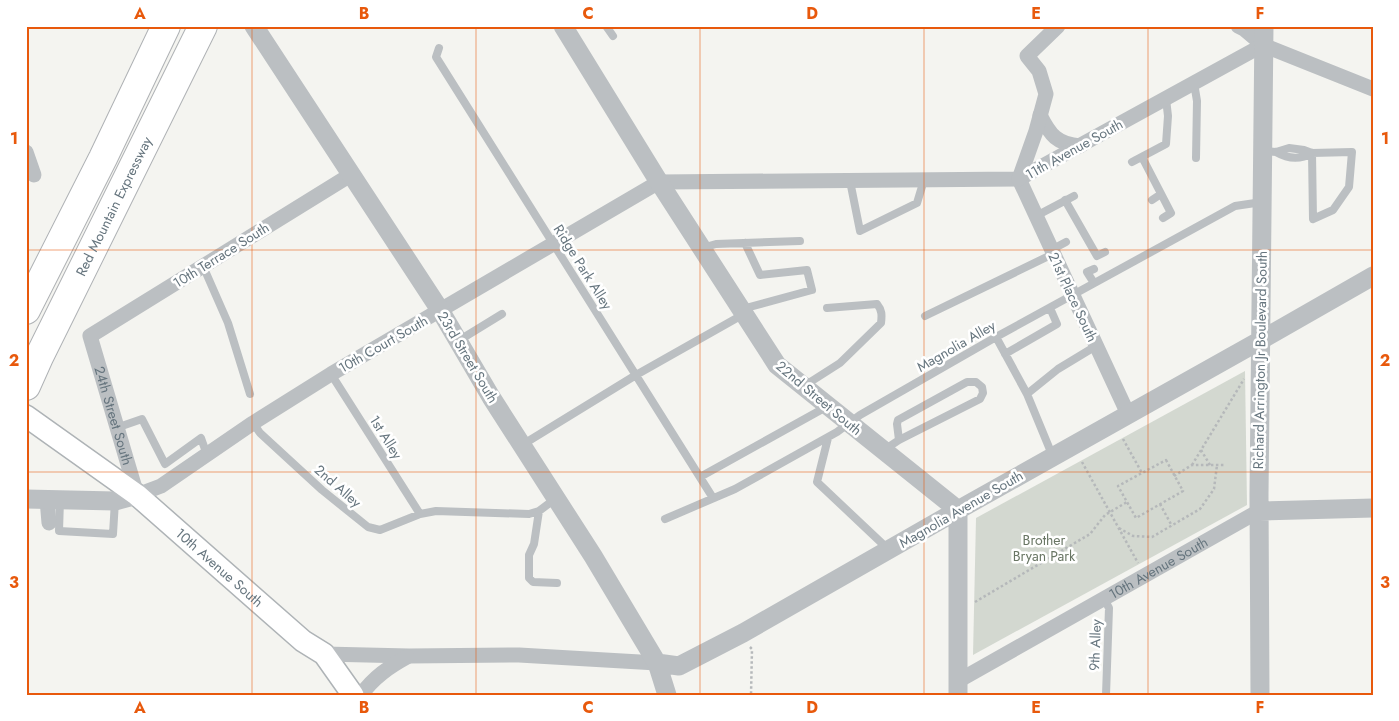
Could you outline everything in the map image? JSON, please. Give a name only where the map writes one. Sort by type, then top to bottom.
[{"type":"highway","points":[[26,310],[103,158],[166,26]]},
{"type":"highway","name":"Red Mountain Expressway","points":[[26,386],[203,26]]},
{"type":"main road","name":"10th Avenue South","points":[[26,416],[137,495],[304,641],[324,654]]},
{"type":"main road","points":[[324,654],[354,695]]},
{"type":"street","name":"23rd Street South","points":[[254,26],[440,310],[491,397],[598,565],[657,663],[666,695]]},
{"type":"street","name":"22nd Street South","points":[[563,26],[659,182],[777,365],[849,424],[891,445],[958,510]]},
{"type":"street","points":[[1019,179],[1046,94],[1039,71],[1027,56],[1058,26]]},
{"type":"street","points":[[1238,26],[1263,45],[1373,89]]},
{"type":"street","name":"Richard Arrington Jr Boulevard South","points":[[1260,695],[1259,510],[1262,202],[1269,152],[1263,45],[1264,26]]},
{"type":"street","name":"11th Avenue South","points":[[659,182],[1019,179],[1263,45]]},
{"type":"street","points":[[1040,115],[1053,136],[1065,145],[1080,146]]},
{"type":"street","points":[[26,152],[34,175]]},
{"type":"street","name":"10th Terrace South","points":[[90,336],[352,174]]},
{"type":"street","name":"21st Place South","points":[[1019,179],[1128,414]]},
{"type":"street","name":"10th Court South","points":[[137,495],[161,486],[253,423],[331,374],[659,182]]},
{"type":"street","name":"Magnolia Avenue South","points":[[657,663],[680,666],[743,633],[1373,276]]},
{"type":"street","name":"24th Street South","points":[[90,336],[137,495]]},
{"type":"street","points":[[26,499],[115,502],[137,495]]},
{"type":"street","points":[[49,523],[54,499]]},
{"type":"street","name":"10th Avenue South","points":[[958,688],[1103,597],[1259,510],[1373,508]]},
{"type":"street","points":[[958,510],[958,688]]},
{"type":"street","points":[[324,654],[409,656],[520,655],[657,663]]},
{"type":"street","points":[[361,695],[371,681],[382,672],[409,656]]},
{"type":"lane","points":[[606,26],[613,36]]},
{"type":"lane","name":"Ridge Park Alley","points":[[439,48],[436,57],[713,498]]},
{"type":"lane","points":[[1194,83],[1197,101],[1196,158]]},
{"type":"lane","points":[[1132,162],[1166,144],[1168,116],[1166,99]]},
{"type":"lane","points":[[1269,152],[1289,148],[1312,153],[1352,152],[1349,187],[1333,210],[1313,219],[1312,153]]},
{"type":"lane","points":[[1142,157],[1171,213],[1163,218]]},
{"type":"lane","points":[[850,181],[860,231],[917,203],[924,180]]},
{"type":"lane","points":[[1152,200],[1161,194]]},
{"type":"lane","points":[[1036,216],[1074,196]]},
{"type":"lane","points":[[1065,200],[1097,256],[1105,252]]},
{"type":"lane","name":"Magnolia Alley","points":[[665,519],[735,489],[828,438],[860,415],[996,337],[1235,206],[1262,202]]},
{"type":"lane","points":[[1086,237],[1094,232]]},
{"type":"lane","points":[[702,248],[716,244],[800,241]]},
{"type":"lane","points":[[925,316],[1052,252],[1066,242]]},
{"type":"lane","points":[[522,445],[743,312],[812,290],[807,270],[760,275],[745,243]]},
{"type":"lane","points":[[203,266],[228,323],[250,394]]},
{"type":"lane","points":[[1094,269],[1087,272],[1094,283]]},
{"type":"lane","points":[[804,386],[840,363],[881,323],[882,315],[880,308],[876,304],[827,308]]},
{"type":"lane","points":[[1005,354],[1057,324],[1050,308]]},
{"type":"lane","points":[[458,341],[502,314]]},
{"type":"lane","points":[[996,337],[1027,394],[1053,457]]},
{"type":"lane","points":[[1027,394],[1058,369],[1096,346]]},
{"type":"lane","name":"1st Alley","points":[[331,374],[420,514]]},
{"type":"lane","points":[[967,382],[976,382],[982,387],[983,393],[980,399],[891,445],[898,420],[967,382]]},
{"type":"lane","points":[[700,477],[828,406]]},
{"type":"lane","points":[[116,428],[142,419],[172,478]]},
{"type":"lane","name":"2nd Alley","points":[[253,423],[260,433],[322,490],[368,527],[380,530],[420,514],[436,511],[529,514],[539,511]]},
{"type":"lane","points":[[165,464],[201,438],[207,455]]},
{"type":"lane","points":[[828,438],[817,482],[889,550]]},
{"type":"lane","points":[[556,498],[539,511],[534,544],[529,555],[529,578],[533,582],[557,582]]},
{"type":"lane","points":[[54,499],[59,531],[112,534],[115,502]]},
{"type":"lane","name":"9th Alley","points":[[1103,597],[1109,608],[1106,695]]},
{"type":"path","points":[[1174,476],[1192,465],[1246,375]]},
{"type":"path","points":[[1123,439],[1142,473]]},
{"type":"path","points":[[1201,450],[1210,465]]},
{"type":"path","points":[[1166,460],[1174,476],[1183,491],[1136,518],[1118,486],[1166,460]]},
{"type":"path","points":[[1082,462],[1139,564]]},
{"type":"path","points":[[1192,465],[1224,465]]},
{"type":"path","points":[[1119,528],[1133,536],[1152,537],[1200,509],[1214,489],[1217,465]]},
{"type":"path","points":[[975,602],[1090,534],[1105,515],[1127,502]]},
{"type":"path","points":[[1160,504],[1172,526]]},
{"type":"path","points":[[743,633],[752,650],[751,695]]},
{"type":"green space","name":"Brother Bryan Park","points":[[1245,371],[1247,505],[973,655],[976,518]]}]
